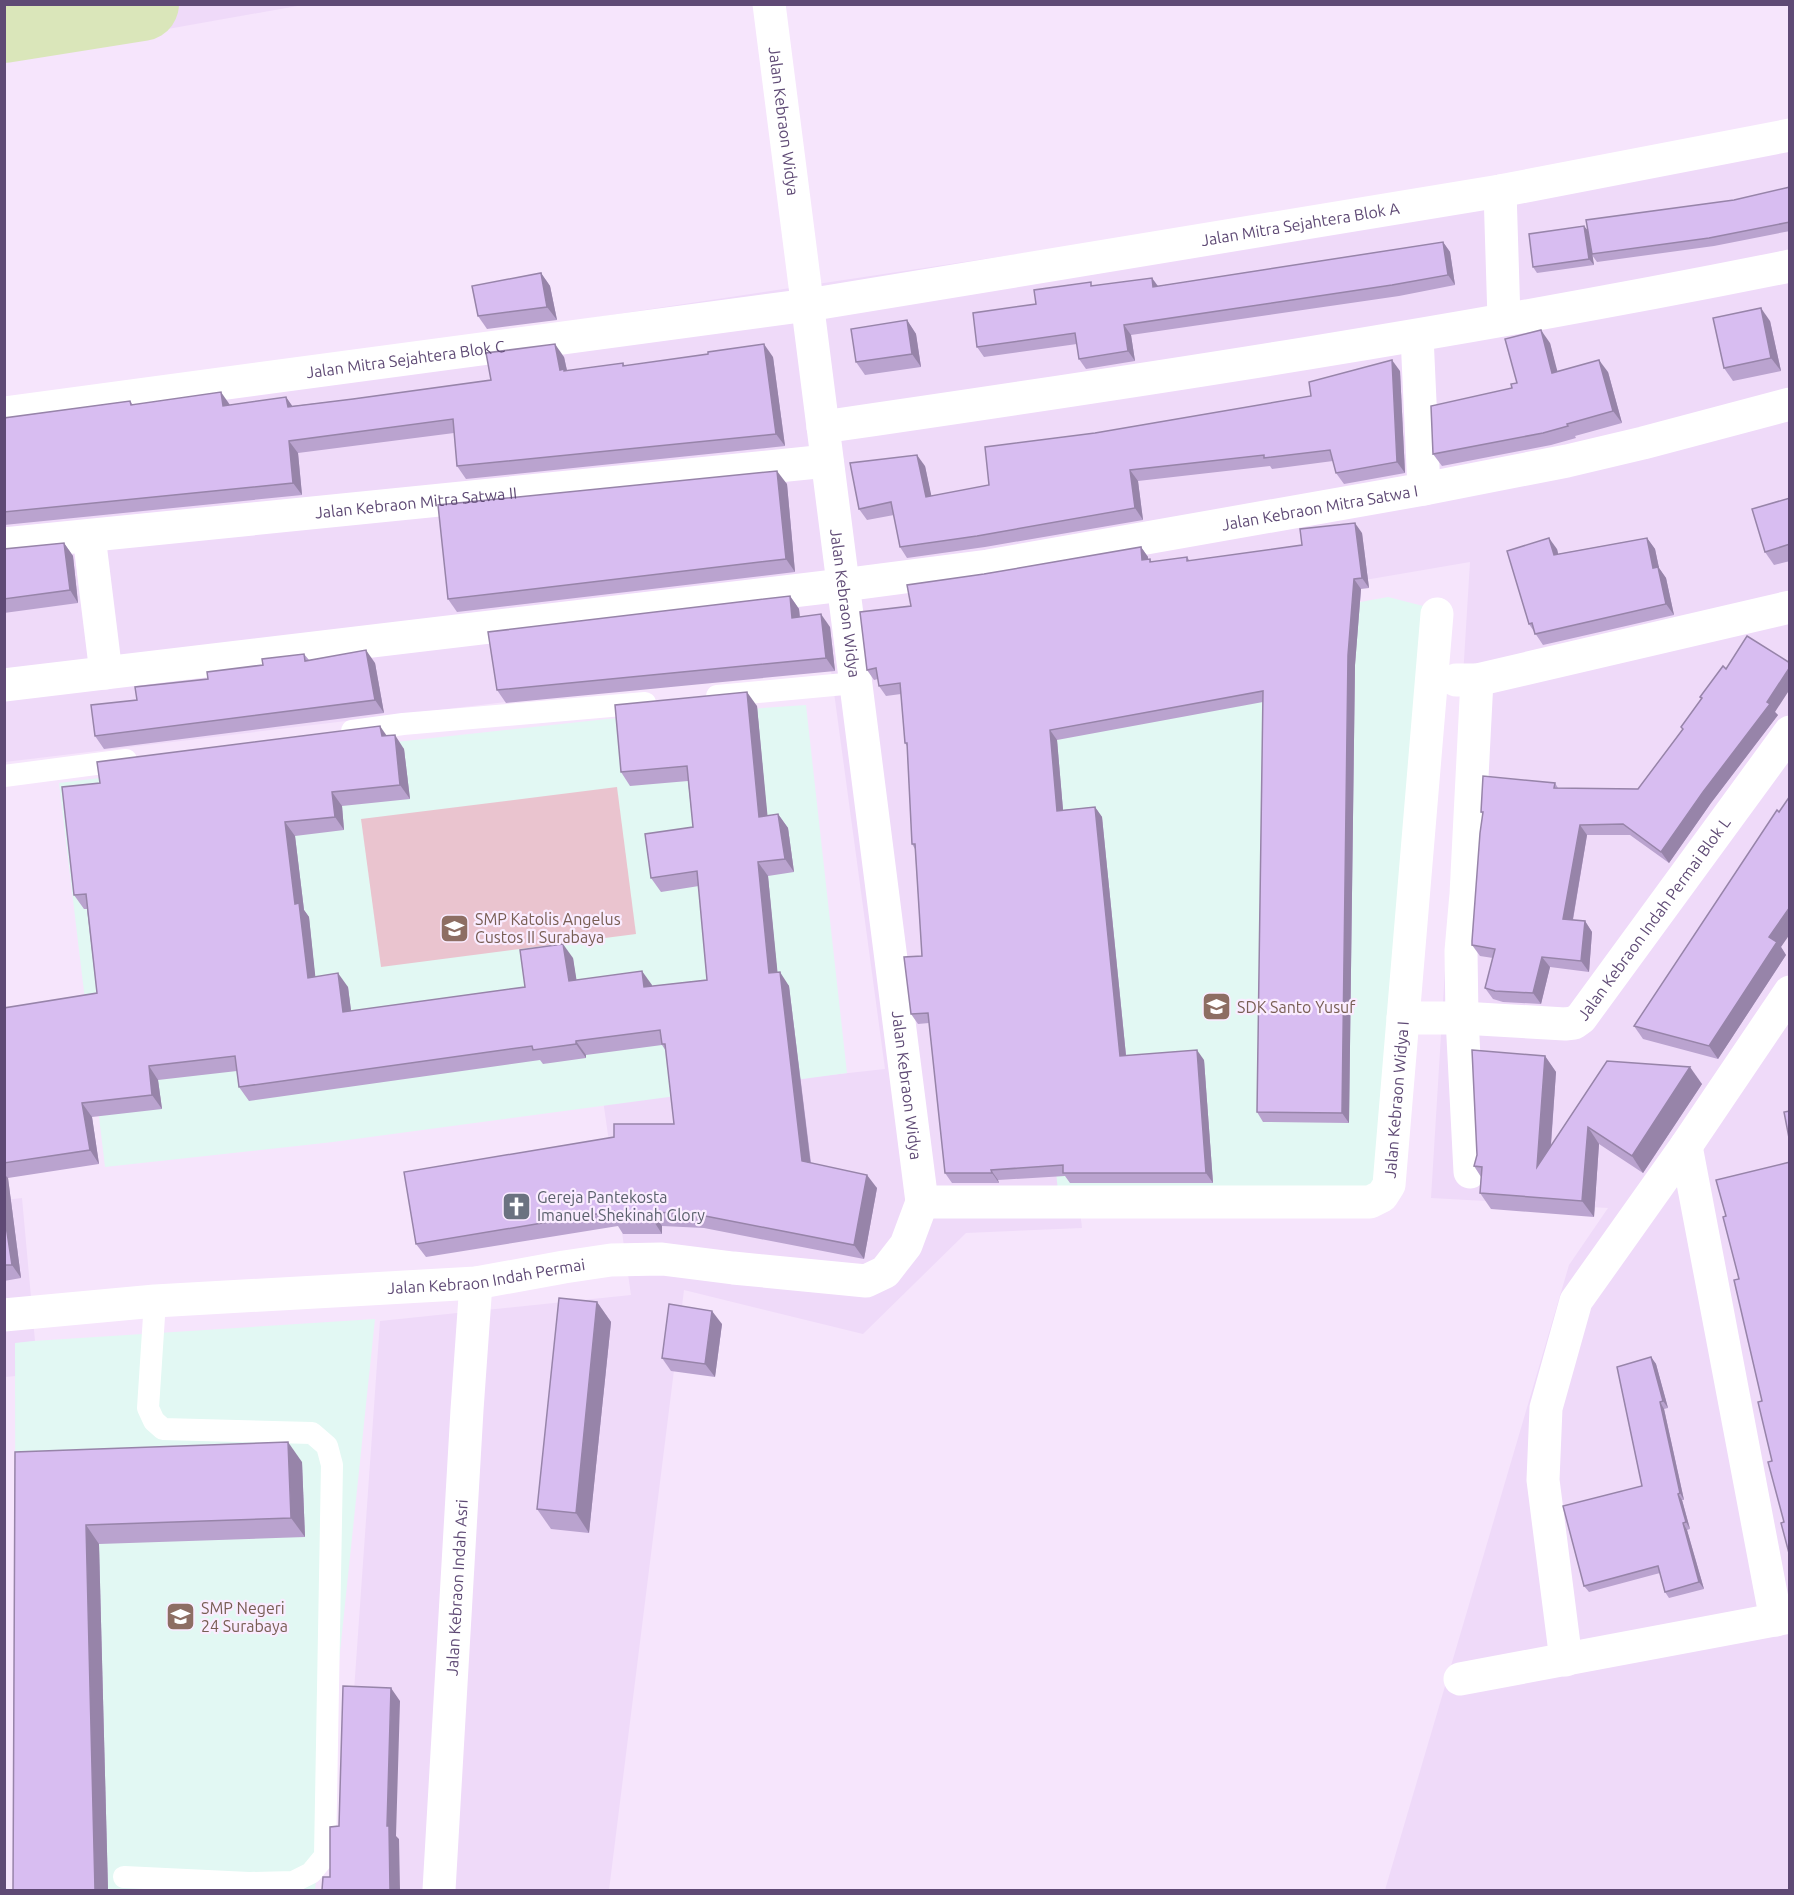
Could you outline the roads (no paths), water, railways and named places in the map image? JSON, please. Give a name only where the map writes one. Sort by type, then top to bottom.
[{"type":"street","name":"Jalan Kebraon Widya","points":[[769,4],[922,1202]]},
{"type":"street","name":"Jalan Mitra Sejahtera Blok A","points":[[808,306],[1500,190],[1790,135]]},
{"type":"street","points":[[1500,190],[1504,319]]},
{"type":"street","points":[[823,427],[1145,380],[1417,336],[1662,292],[1790,266]]},
{"type":"street","name":"Jalan Mitra Sejahtera Blok C","points":[[4,413],[808,306]]},
{"type":"street","points":[[1417,336],[1424,489]]},
{"type":"street","name":"Jalan Kebraon Mitra Satwa I","points":[[4,685],[843,585],[999,564],[1424,489],[1611,451],[1790,404]]},
{"type":"street","name":"Jalan Kebraon Mitra Satwa II","points":[[4,544],[827,461]]},
{"type":"street","points":[[89,536],[106,673]]},
{"type":"street","points":[[1430,679],[1477,680],[1790,607]]},
{"type":"street","name":"Jalan Kebraon Widya I","points":[[922,1202],[1370,1202],[1382,1196],[1389,1185],[1437,614]]},
{"type":"street","points":[[1470,1172],[1461,951],[1477,680]]},
{"type":"street","name":"Jalan Kebraon Indah Permai Blok L","points":[[1403,1018],[1462,1017],[1565,1024],[1574,1023],[1581,1018],[1790,732]]},
{"type":"street","points":[[1566,1660],[1543,1480],[1545,1408],[1576,1301],[1686,1146],[1790,992]]},
{"type":"street","points":[[1460,1679],[1783,1619],[1686,1146]]},
{"type":"street","name":"Jalan Kebraon Indah Permai","points":[[4,1315],[155,1301],[476,1283],[611,1260],[662,1259],[866,1281],[885,1272],[906,1245],[922,1202]]},
{"type":"street","name":"Jalan Kebraon Indah Asri","points":[[439,1890],[476,1283]]},
{"type":"lane","points":[[691,699],[855,683]]},
{"type":"lane","points":[[333,734],[403,724],[668,701]]},
{"type":"lane","points":[[4,776],[145,758]]},
{"type":"lane","points":[[124,1877],[249,1883],[293,1882],[311,1874],[325,1856],[332,1465],[327,1446],[312,1433],[163,1429],[153,1421],[148,1408],[155,1301]]},
{"type":"waterway","points":[[4,26],[142,4]]},
{"type":"place","name":"SMP Katolis Angelus Custos II Surabaya","points":[[454,928]]},
{"type":"place","name":"SDK Santo Yusuf","points":[[1216,1007]]},
{"type":"place","name":"Gereja Pantekosta Imanuel Shekinah Glory","points":[[516,1206]]},
{"type":"place","name":"SMP Negeri 24 Surabaya","points":[[180,1617]]}]
